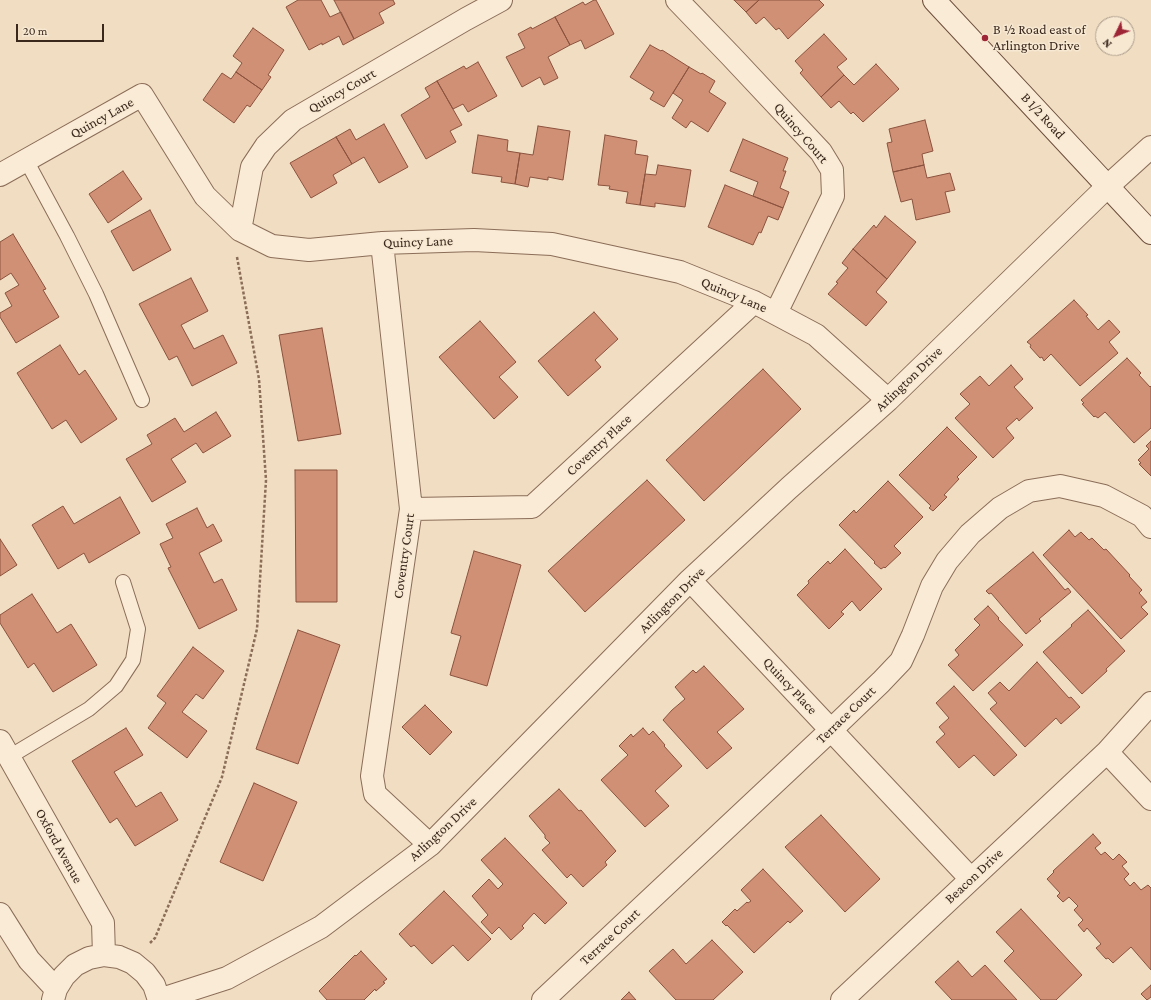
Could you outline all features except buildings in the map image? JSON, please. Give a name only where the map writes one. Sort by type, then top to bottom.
[{"type":"street","name":"Quincy Court","points":[[240,230],[252,167],[266,146],[294,120],[501,0]]},
{"type":"street","name":"Quincy Court","points":[[677,0],[821,152],[832,170],[833,196],[776,313]]},
{"type":"street","name":"B 1/2 Road","points":[[934,0],[1151,233]]},
{"type":"street","name":"Quincy Lane","points":[[0,175],[142,95],[205,196],[240,230],[272,246],[309,250],[382,243],[474,240],[552,244],[680,272],[754,302],[816,336],[888,400]]},
{"type":"street","name":"Arlington Drive","points":[[159,1000],[227,978],[321,928],[430,845],[690,580],[789,488],[888,400],[1108,186],[1151,148]]},
{"type":"street","name":"Coventry Court","points":[[382,243],[411,509],[372,776],[375,794],[430,845]]},
{"type":"street","name":"Coventry Place","points":[[411,509],[532,507],[754,302]]},
{"type":"street","name":"Terrace Court","points":[[543,1000],[831,730],[901,661],[932,586],[947,561],[970,534],[1000,508],[1029,491],[1060,486],[1104,496],[1146,522]]},
{"type":"street","name":"Quincy Place","points":[[690,580],[971,879]]},
{"type":"street","name":"Beacon Drive","points":[[842,1000],[1107,752],[1151,703]]},
{"type":"street","name":"Oxford Avenue","points":[[4,749],[102,923],[104,955]]},
{"type":"street","points":[[1107,752],[1151,799]]},
{"type":"street","points":[[0,914],[28,960],[54,994],[64,976],[75,965],[89,958],[104,955],[119,957],[133,963],[145,972],[154,985],[159,1000]]},
{"type":"lane","points":[[26,160],[96,294],[142,400]]},
{"type":"lane","points":[[4,749],[89,709],[116,686],[133,660],[138,629],[123,582]]},
{"type":"path","points":[[133,963],[155,938],[222,777],[257,629],[266,480],[259,379],[237,260],[240,230]]},
{"type":"place","name":"B ½ Road east of Arlington Drive","points":[[985,38]]}]
